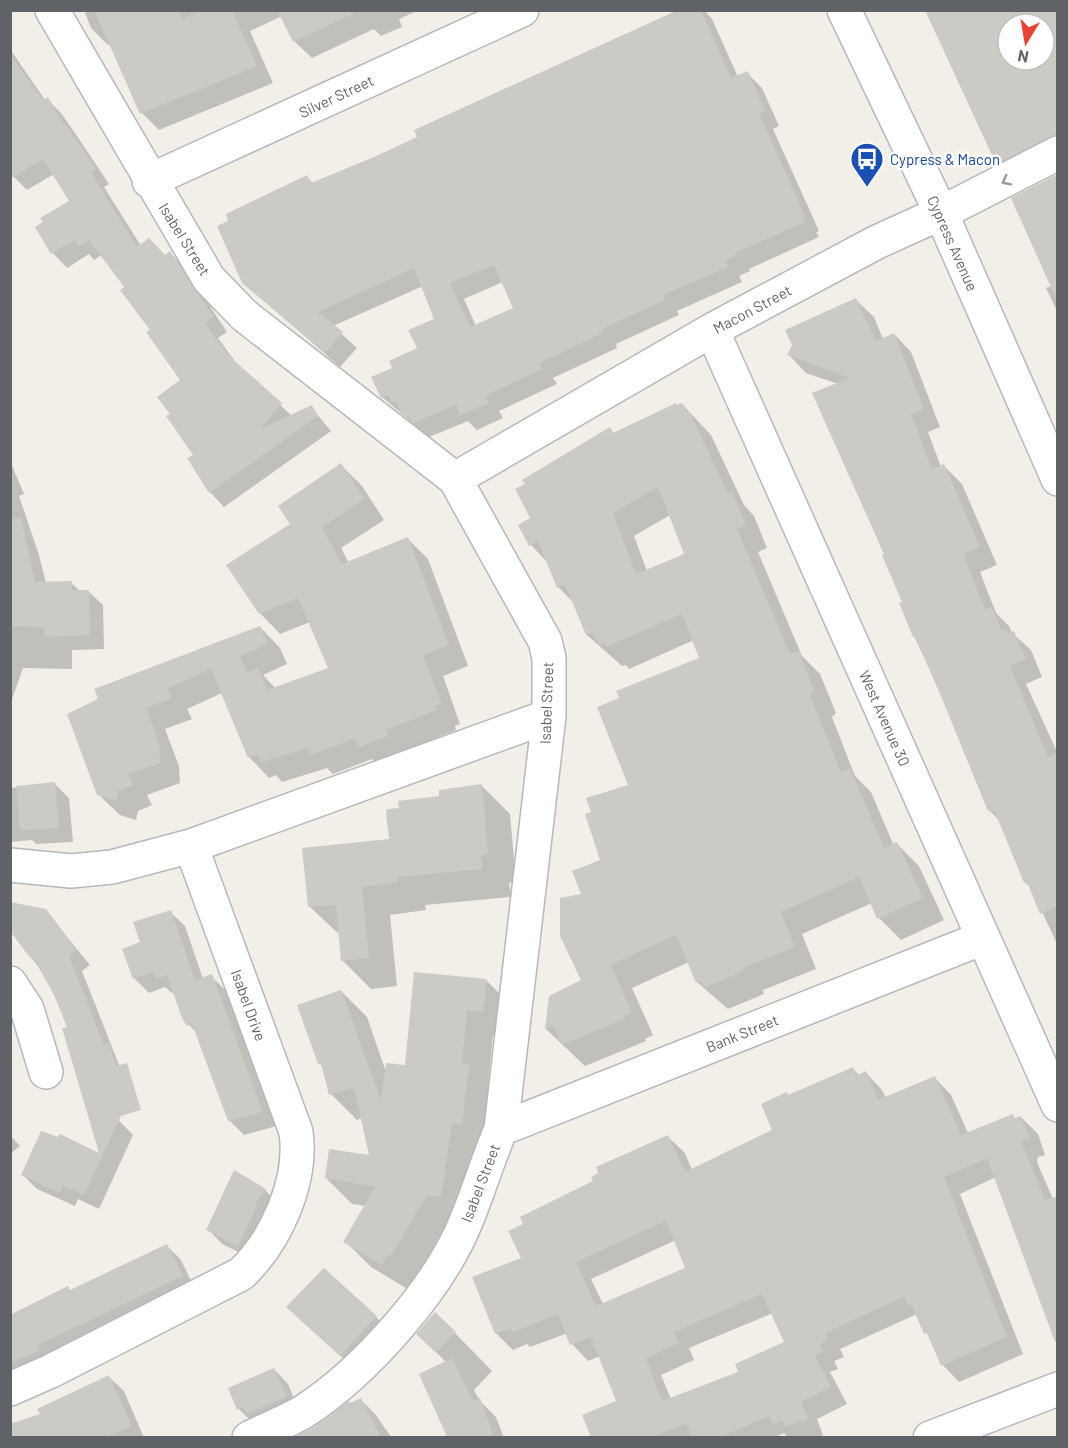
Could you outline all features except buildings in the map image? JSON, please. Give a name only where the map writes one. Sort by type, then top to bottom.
[{"type":"street","name":"Isabel Street","points":[[52,10],[149,181],[209,279],[245,316],[455,479],[545,641],[549,658],[549,716],[501,1129],[481,1175],[467,1221],[435,1278],[369,1360],[302,1412],[249,1437]]},
{"type":"street","name":"Silver Street","points":[[149,181],[522,10]]},
{"type":"street","name":"Cypress Avenue","points":[[844,10],[940,213],[1058,479]]},
{"type":"street","name":"Macon Street","points":[[455,479],[712,330],[877,242],[1058,153]]},
{"type":"street","name":"West Avenue 30","points":[[712,330],[1058,1105]]},
{"type":"street","points":[[10,865],[71,871],[112,867],[191,846],[549,716]]},
{"type":"street","name":"Isabel Drive","points":[[10,1389],[51,1371],[241,1274],[259,1257],[293,1185],[297,1164],[296,1132],[191,846]]},
{"type":"street","name":"Bank Street","points":[[501,1129],[983,938]]},
{"type":"street","points":[[10,982],[27,1009],[46,1072]]},
{"type":"street","points":[[930,1437],[1058,1389]]},
{"type":"place","name":"Cypress & Macon","points":[[867,188]]}]
